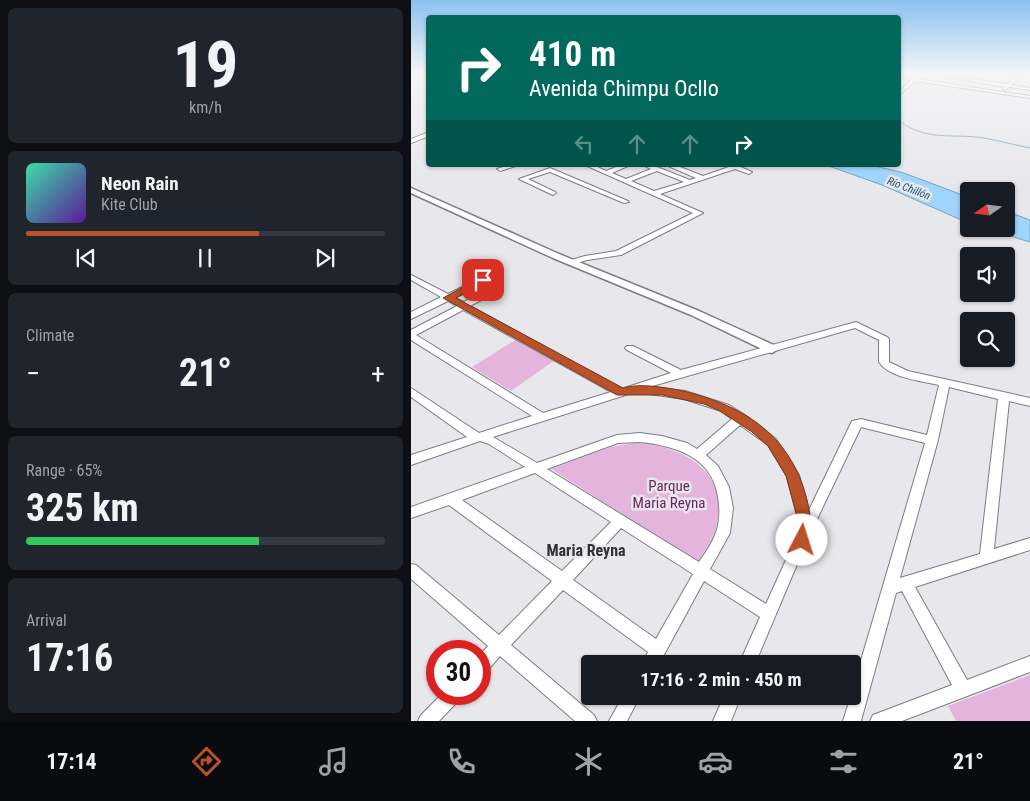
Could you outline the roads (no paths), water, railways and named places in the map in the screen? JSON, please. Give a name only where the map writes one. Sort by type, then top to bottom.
[{"type":"street","points":[[411,141],[426,135]]},
{"type":"street","points":[[411,146],[426,142]]},
{"type":"street","points":[[500,170],[510,167]]},
{"type":"street","points":[[544,167],[626,202]]},
{"type":"street","points":[[574,262],[585,258],[618,253],[699,213],[593,167]]},
{"type":"street","points":[[607,173],[622,167]]},
{"type":"street","points":[[652,167],[690,182]]},
{"type":"street","points":[[676,167],[703,178]]},
{"type":"street","points":[[655,193],[703,178],[730,167]]},
{"type":"street","points":[[735,167],[749,172]]},
{"type":"street","points":[[627,181],[657,169]]},
{"type":"street","points":[[551,170],[522,179],[553,193]]},
{"type":"street","points":[[411,190],[695,313],[772,349]]},
{"type":"street","points":[[411,277],[626,391],[662,391],[685,395],[725,408],[741,418],[772,442],[793,475],[804,516],[802,540]]},
{"type":"street","points":[[411,316],[483,280]]},
{"type":"street","points":[[499,287],[411,335],[541,417]]},
{"type":"street","points":[[411,460],[680,374],[856,325],[884,339],[883,361],[885,365],[906,374],[1030,402]]},
{"type":"street","points":[[630,348],[680,374]]},
{"type":"street","points":[[852,721],[897,585],[945,382]]},
{"type":"street","points":[[411,392],[473,435],[493,442],[536,468],[769,614]]},
{"type":"street","points":[[986,558],[1005,396]]},
{"type":"street","points":[[699,454],[741,418]]},
{"type":"street","points":[[751,655],[856,424],[932,440]]},
{"type":"street","points":[[411,513],[601,444],[634,437],[666,440],[699,454],[720,478],[726,496],[728,515],[723,533],[655,655]]},
{"type":"street","points":[[451,499],[658,650]]},
{"type":"street","points":[[491,654],[620,521]]},
{"type":"street","points":[[897,585],[1030,544]]},
{"type":"street","points":[[411,570],[588,721]]},
{"type":"street","points":[[897,585],[963,689]]},
{"type":"street","points":[[879,721],[1030,664]]},
{"type":"street","points":[[427,721],[442,705]]},
{"type":"street","points":[[618,721],[627,705]]},
{"type":"street","points":[[722,721],[729,705]]},
{"type":"water","name":"Río Chillón","points":[[832,167],[879,167],[901,172],[960,194],[960,219],[882,185]]},
{"type":"water","points":[[1015,214],[1030,220],[1030,242],[1015,237]]},
{"type":"waterway","points":[[901,122],[920,132],[940,136],[984,138],[1030,148]]},
{"type":"district","name":"Maria Reyna","points":[[586,550]]},
{"type":"park label","name":"Parque Maria Reyna","points":[[669,494]]}]
